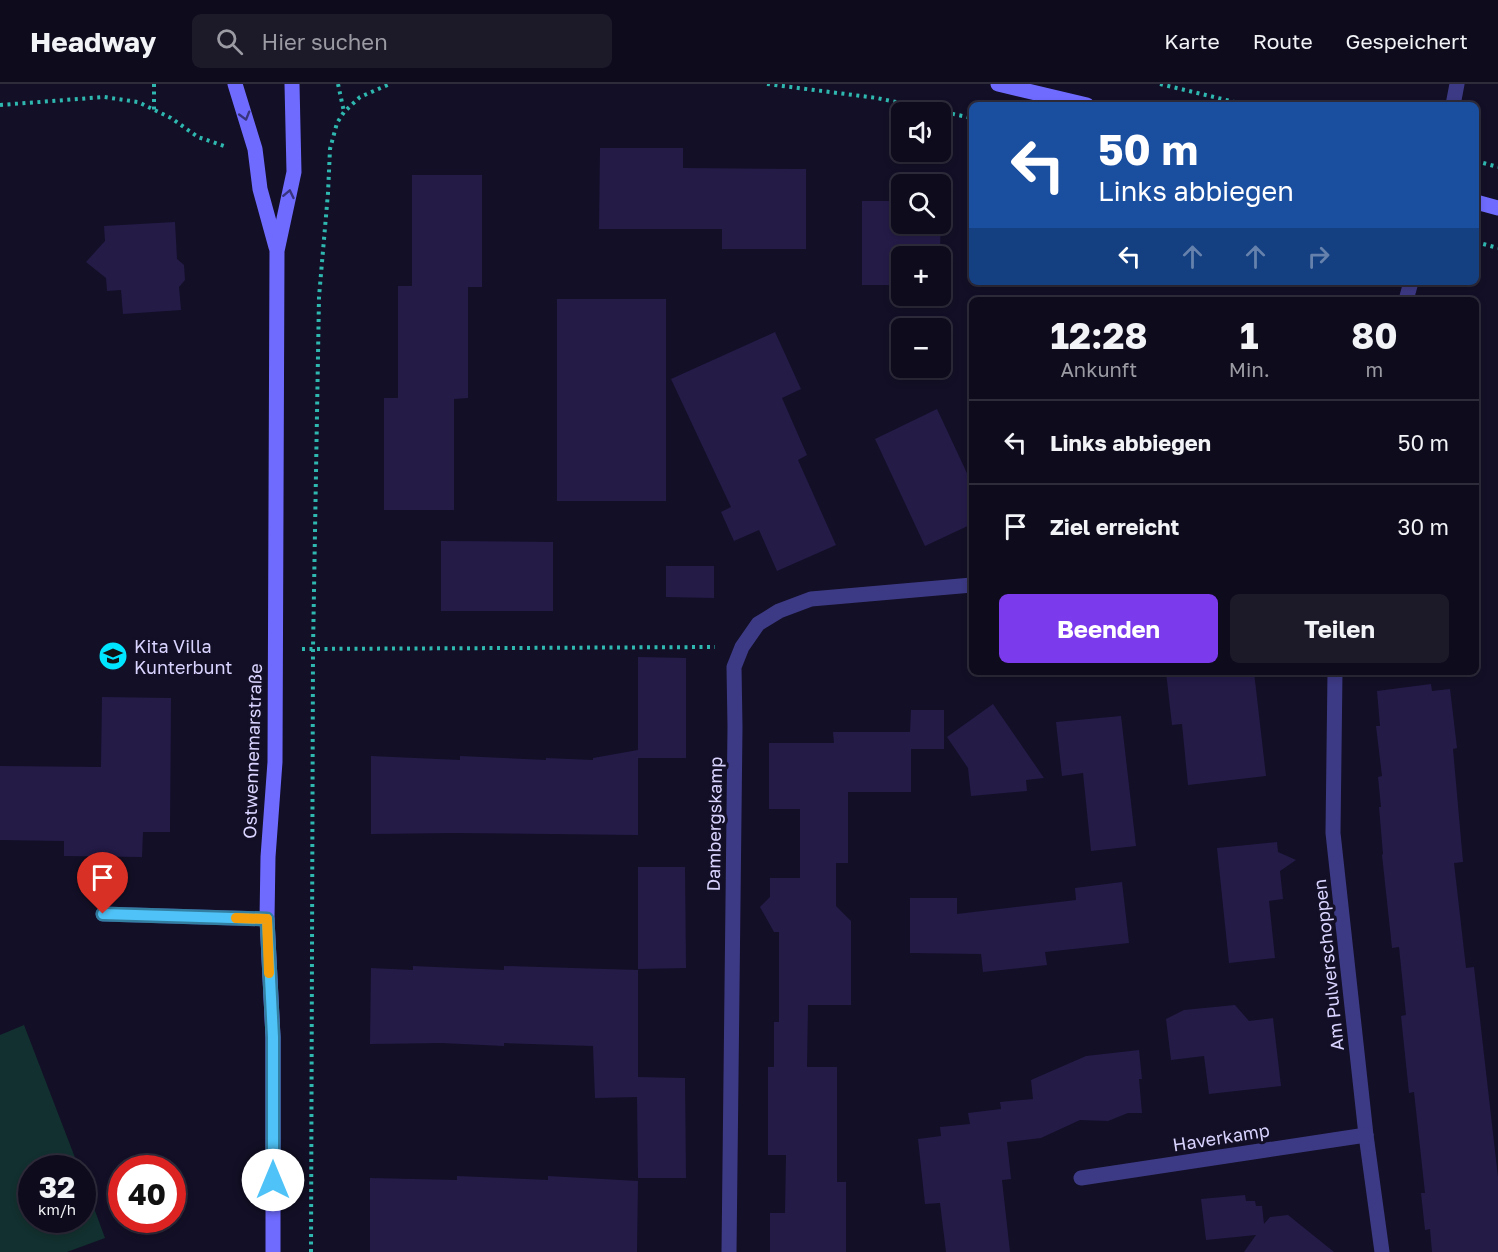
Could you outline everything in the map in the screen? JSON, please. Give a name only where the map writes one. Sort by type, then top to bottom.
[{"type":"street","name":"Ostwennemarstraße","points":[[235,84],[255,149],[260,189],[277,251]]},
{"type":"street","name":"Ostwennemarstraße","points":[[273,1252],[273,1037],[267,919],[268,857],[275,762],[277,251],[294,172],[292,84]]},
{"type":"street","points":[[998,84],[1074,102]]},
{"type":"street","points":[[1454,102],[1457,84]]},
{"type":"street","points":[[1479,203],[1498,208]]},
{"type":"street","name":"Dambergskamp","points":[[729,1252],[734,668],[742,647],[758,624],[779,611],[811,599],[969,585]]},
{"type":"street","name":"Am Pulverschoppen","points":[[1335,675],[1333,833],[1366,1135],[1382,1252]]},
{"type":"street","points":[[103,914],[267,919]]},
{"type":"street","name":"Haverkamp","points":[[1081,1178],[1366,1135]]},
{"type":"path","points":[[154,84],[154,110]]},
{"type":"path","points":[[338,84],[344,112]]},
{"type":"path","points":[[311,1252],[313,649],[320,297],[330,148],[344,112],[360,97],[390,84]]},
{"type":"path","points":[[767,84],[878,98],[969,117]]},
{"type":"path","points":[[1160,84],[1235,102]]},
{"type":"path","points":[[0,105],[104,97],[138,102],[198,137],[229,148],[255,149]]},
{"type":"path","points":[[1479,162],[1498,167]]},
{"type":"path","points":[[1479,243],[1498,248]]},
{"type":"path","points":[[274,649],[742,647]]},
{"type":"green space","points":[[24,1025],[74,1155],[18,1155],[18,1233],[96,1233],[96,1213],[105,1238],[67,1252],[0,1252],[0,1035]]},
{"type":"building","points":[[600,148],[683,148],[683,168],[806,169],[806,249],[722,249],[722,229],[599,229]]},
{"type":"building","points":[[412,175],[482,175],[482,287],[468,287],[468,398],[454,399],[454,510],[384,510],[384,398],[398,398],[398,286],[412,286]]},
{"type":"building","points":[[862,201],[891,201],[891,234],[940,234],[940,246],[891,246],[891,285],[862,285]]},
{"type":"building","points":[[175,222],[177,259],[184,265],[185,280],[179,287],[181,310],[123,314],[121,290],[107,291],[106,278],[86,262],[105,241],[104,226]]},
{"type":"building","points":[[557,299],[666,299],[666,501],[557,501]]},
{"type":"building","points":[[775,332],[801,389],[782,398],[807,455],[798,460],[836,545],[777,571],[759,530],[734,541],[721,512],[731,507],[671,379]]},
{"type":"building","points":[[937,409],[969,478],[969,525],[925,546],[875,439]]},
{"type":"building","points":[[441,541],[553,542],[553,611],[441,611]]},
{"type":"building","points":[[666,566],[714,566],[714,598],[666,597]]},
{"type":"building","points":[[638,657],[686,658],[686,758],[638,758]]},
{"type":"building","points":[[1166,675],[1254,675],[1266,776],[1188,785],[1182,724],[1172,725]]},
{"type":"building","points":[[1431,684],[1432,691],[1450,689],[1457,748],[1453,749],[1463,862],[1454,863],[1466,968],[1474,967],[1498,1177],[1498,1252],[1432,1252],[1430,1229],[1425,1230],[1421,1193],[1425,1193],[1414,1092],[1409,1093],[1401,1016],[1406,1015],[1399,947],[1392,948],[1382,855],[1378,777],[1382,776],[1376,726],[1380,726],[1377,691]]},
{"type":"building","points":[[102,697],[171,698],[170,832],[143,832],[142,857],[64,856],[64,841],[0,840],[0,766],[101,767]]},
{"type":"building","points":[[993,704],[1044,778],[1026,780],[1027,791],[971,796],[968,768],[947,737]]},
{"type":"building","points":[[911,710],[944,710],[944,749],[911,749],[911,792],[848,792],[848,863],[836,863],[836,906],[851,921],[851,1005],[808,1005],[807,1067],[837,1067],[837,1182],[846,1182],[846,1252],[770,1252],[770,1213],[785,1213],[786,1155],[768,1155],[768,1067],[774,1067],[774,1022],[779,1022],[779,932],[774,932],[760,907],[770,897],[770,878],[800,878],[800,809],[769,809],[769,743],[834,743],[833,732],[910,732]]},
{"type":"building","points":[[1121,716],[1136,846],[1091,851],[1083,773],[1062,776],[1056,722]]},
{"type":"building","points":[[638,750],[638,835],[371,834],[371,756],[460,760],[460,756],[593,760],[593,758]]},
{"type":"building","points":[[1277,842],[1278,852],[1296,860],[1280,871],[1283,899],[1269,901],[1275,958],[1229,963],[1217,848]]},
{"type":"building","points":[[638,867],[685,867],[686,968],[638,969]]},
{"type":"building","points":[[1122,882],[1129,943],[1045,952],[1047,965],[983,972],[981,954],[910,953],[910,898],[957,898],[957,914],[1076,900],[1075,888]]},
{"type":"building","points":[[413,966],[504,970],[504,966],[638,970],[638,1077],[685,1078],[686,1178],[638,1178],[637,1097],[595,1098],[593,1046],[504,1043],[504,1046],[442,1043],[370,1044],[371,968],[413,970]]},
{"type":"building","points":[[1235,1005],[1249,1021],[1273,1018],[1281,1086],[1209,1094],[1204,1056],[1171,1060],[1166,1019],[1184,1010]]},
{"type":"building","points":[[1139,1050],[1142,1113],[1128,1113],[1108,1121],[1080,1120],[1041,1138],[1007,1142],[1011,1179],[1002,1180],[1010,1252],[946,1252],[940,1203],[925,1204],[918,1139],[941,1136],[940,1127],[970,1124],[968,1113],[1001,1109],[1000,1102],[1033,1099],[1031,1080],[1086,1056]]},
{"type":"building","points":[[457,1176],[548,1180],[548,1176],[638,1181],[637,1252],[370,1252],[370,1178],[457,1180]]},
{"type":"building","points":[[1245,1195],[1246,1201],[1255,1201],[1256,1206],[1262,1206],[1264,1224],[1270,1217],[1288,1215],[1334,1252],[1244,1252],[1256,1235],[1206,1240],[1201,1199]]},
{"type":"slow traffic","points":[[236,918],[267,919],[269,973]]},
{"type":"place","name":"Kita Villa Kunterbunt","points":[[113,656]]},
{"type":"route","points":[[103,914],[267,919],[273,1037],[273,1180]]}]
